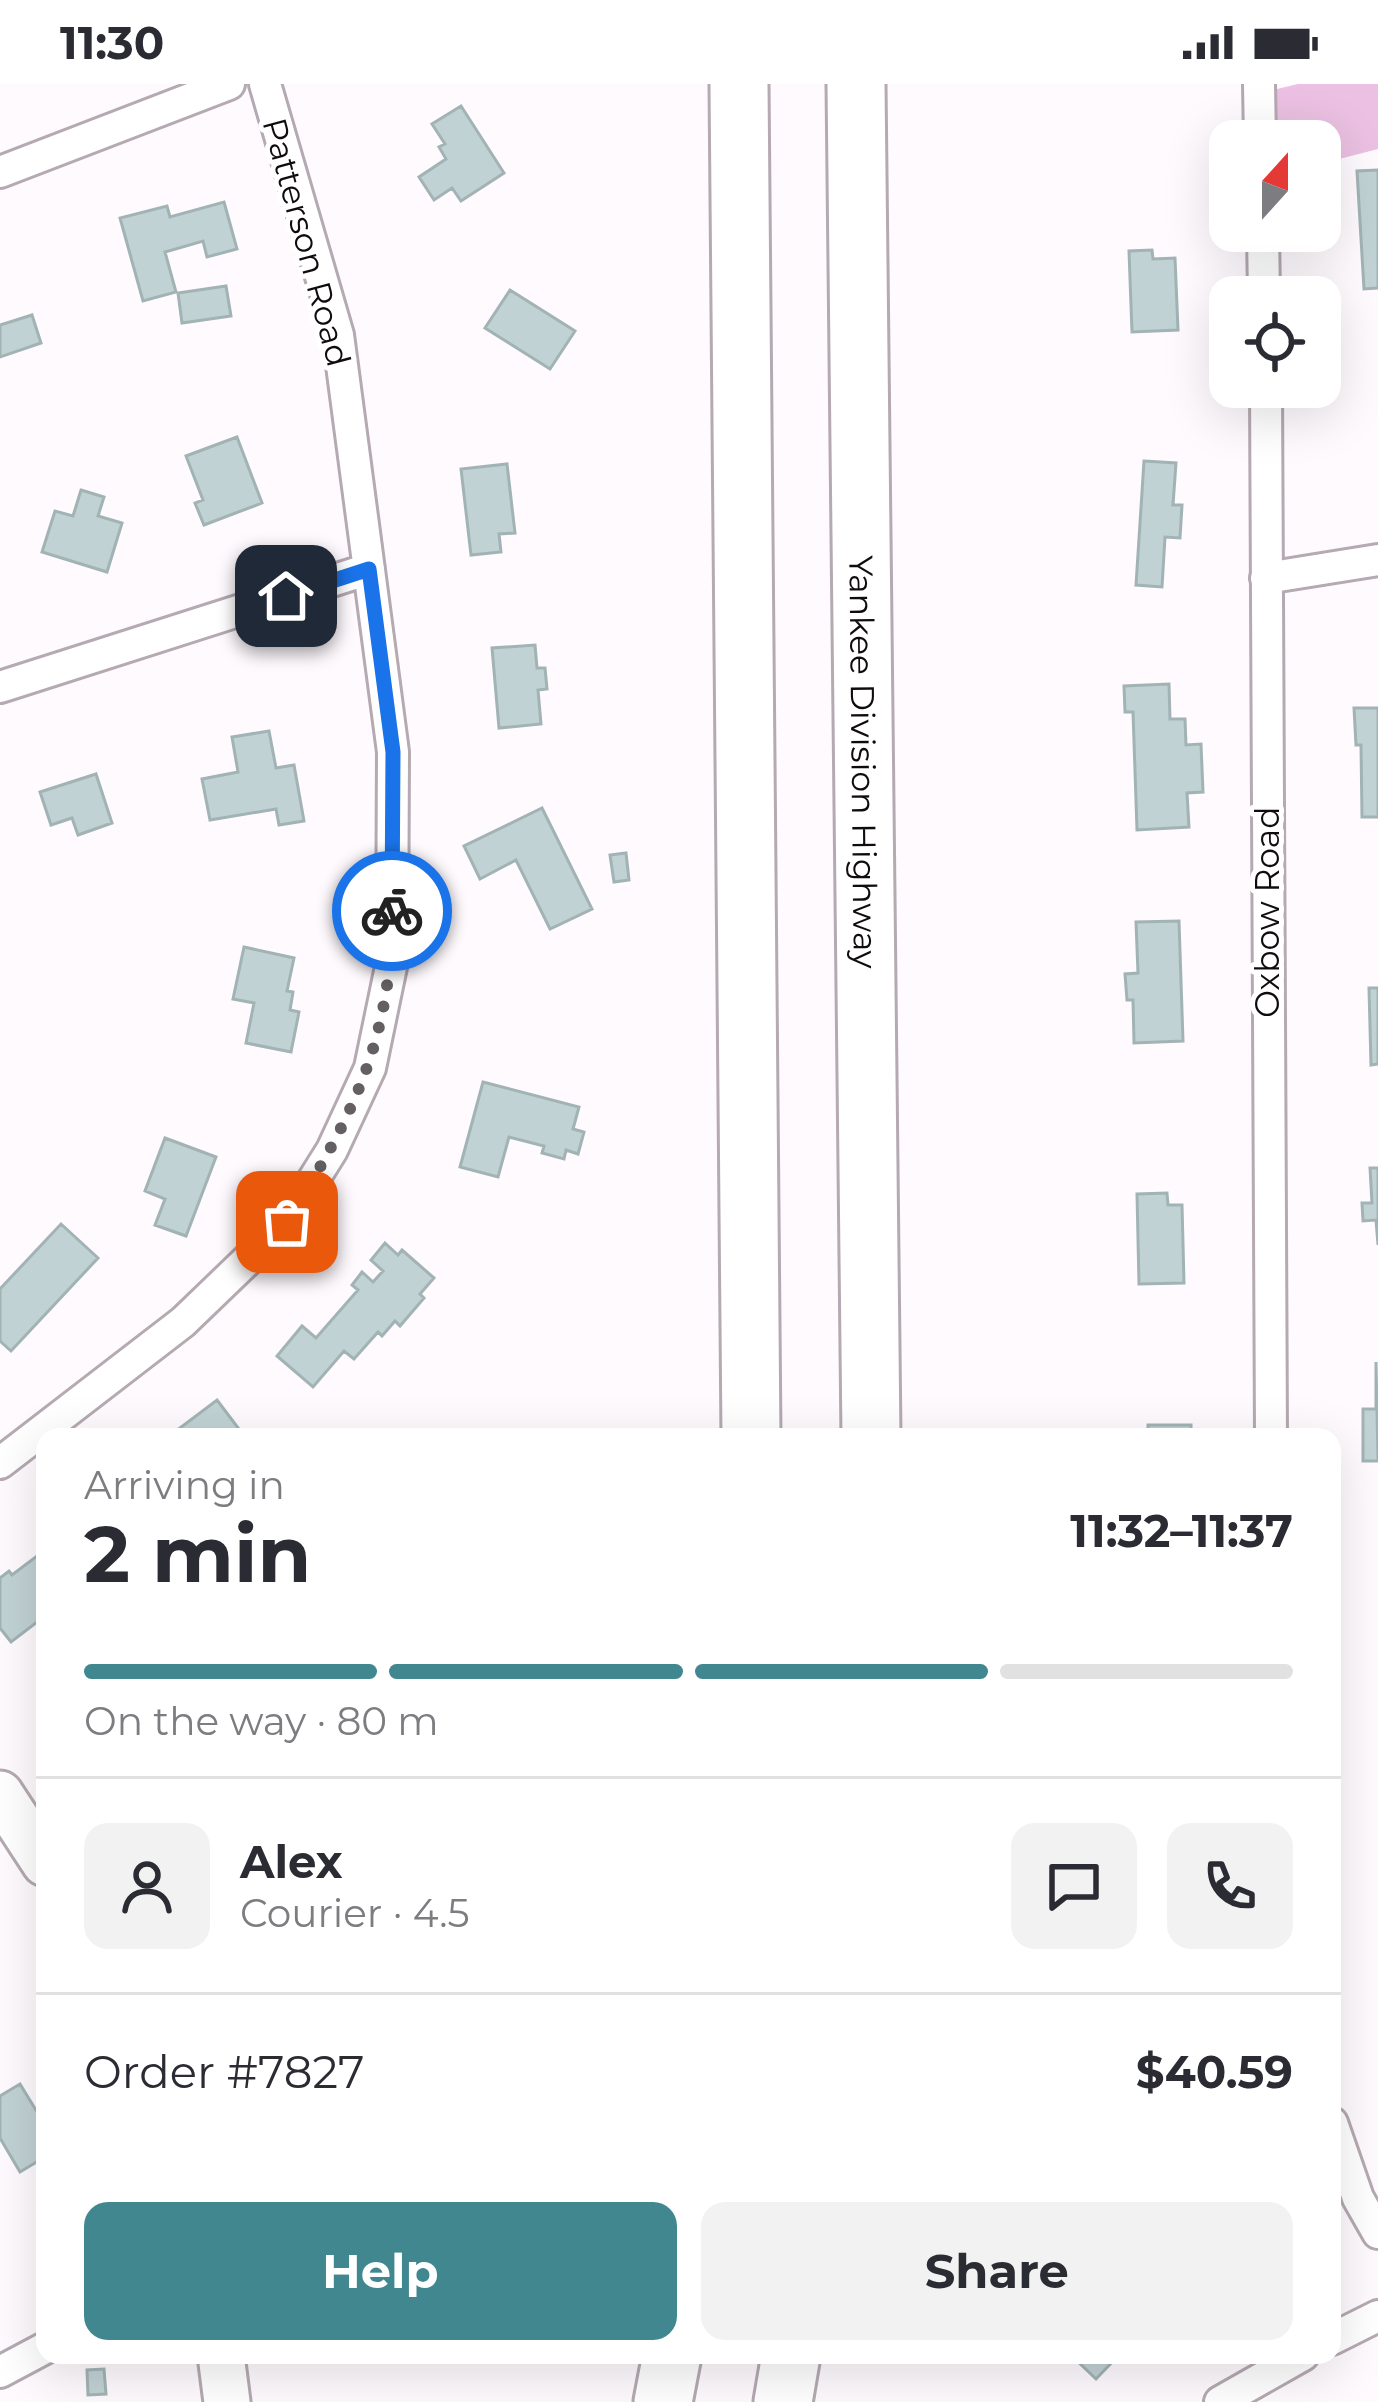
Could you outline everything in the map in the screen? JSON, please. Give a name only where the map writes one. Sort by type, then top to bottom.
[{"type":"highway","points":[[739,84],[751,1428]]},
{"type":"highway","name":"Yankee Division Highway","points":[[856,84],[871,1428]]},
{"type":"highway","points":[[664,2402],[670,2364]]},
{"type":"highway","points":[[783,2402],[789,2364]]},
{"type":"street","points":[[0,172],[230,84]]},
{"type":"street","name":"Patterson Road","points":[[45,1428],[182,1322],[287,1222],[332,1150],[370,1068],[392,962],[393,752],[338,335],[265,84]]},
{"type":"street","points":[[1259,84],[1260,120]]},
{"type":"street","name":"Oxbow Road","points":[[1266,408],[1270,1428]]},
{"type":"street","points":[[1266,578],[1378,560]]},
{"type":"street","points":[[0,687],[369,569]]},
{"type":"street","name":"Patterson Road","points":[[0,1463],[36,1435]]},
{"type":"street","points":[[0,1794],[36,1849]]},
{"type":"street","points":[[1341,2149],[1358,2198],[1378,2233]]},
{"type":"street","points":[[1341,2334],[1378,2316]]},
{"type":"street","points":[[0,2372],[36,2353]]},
{"type":"street","points":[[222,2364],[227,2402]]},
{"type":"street","points":[[1220,2402],[1287,2364]]},
{"type":"shaded area","points":[[1298,84],[1378,84],[1378,149],[1341,159],[1341,120],[1273,120],[1273,90]]},
{"type":"building","points":[[461,106],[504,173],[461,201],[452,188],[434,200],[419,177],[446,159],[439,147],[445,144],[432,124]]},
{"type":"building","points":[[1378,170],[1378,288],[1364,289],[1357,171]]},
{"type":"building","points":[[224,202],[237,249],[207,257],[203,241],[165,252],[176,292],[143,301],[120,218],[167,206],[170,217]]},
{"type":"building","points":[[1152,250],[1153,259],[1175,258],[1178,330],[1132,332],[1129,251]]},
{"type":"building","points":[[226,286],[231,316],[182,323],[178,293]]},
{"type":"building","points":[[510,290],[575,331],[550,369],[485,328]]},
{"type":"building","points":[[32,315],[41,343],[0,357],[0,325]]},
{"type":"building","points":[[237,437],[262,503],[204,525],[195,503],[203,500],[186,456]]},
{"type":"building","points":[[1144,461],[1176,463],[1173,505],[1182,505],[1180,538],[1165,537],[1162,587],[1136,585]]},
{"type":"building","points":[[507,464],[515,533],[499,534],[501,552],[471,555],[461,469]]},
{"type":"building","points":[[81,490],[104,497],[98,516],[122,523],[107,572],[42,552],[55,511],[73,516]]},
{"type":"building","points":[[535,645],[537,668],[545,668],[547,689],[538,690],[541,724],[499,728],[492,648]]},
{"type":"building","points":[[1169,684],[1170,719],[1185,719],[1186,745],[1201,744],[1203,792],[1187,793],[1189,827],[1137,830],[1133,712],[1125,712],[1124,686]]},
{"type":"building","points":[[1354,708],[1378,708],[1378,817],[1362,817],[1361,745],[1356,745]]},
{"type":"building","points":[[269,731],[276,768],[294,765],[304,821],[279,825],[276,809],[210,820],[202,779],[238,772],[232,737]]},
{"type":"building","points":[[96,774],[112,823],[78,835],[72,818],[51,825],[40,792]]},
{"type":"building","points":[[542,808],[592,909],[550,929],[516,860],[480,879],[464,846]]},
{"type":"building","points":[[626,853],[629,880],[614,882],[610,855]]},
{"type":"building","points":[[1179,921],[1183,1041],[1134,1043],[1133,1000],[1127,1000],[1125,974],[1138,973],[1136,922]]},
{"type":"building","points":[[244,947],[294,958],[287,991],[293,992],[290,1010],[299,1012],[291,1052],[246,1043],[254,1003],[233,999]]},
{"type":"building","points":[[1369,988],[1378,988],[1378,1064],[1371,1065]]},
{"type":"building","points":[[483,1082],[579,1107],[573,1129],[584,1132],[578,1154],[566,1150],[564,1159],[542,1153],[544,1146],[509,1137],[498,1177],[460,1167]]},
{"type":"building","points":[[165,1138],[216,1157],[186,1236],[155,1225],[165,1199],[145,1191]]},
{"type":"building","points":[[1370,1168],[1378,1168],[1378,1245],[1376,1220],[1363,1221],[1362,1203],[1372,1203]]},
{"type":"building","points":[[1167,1193],[1168,1205],[1182,1205],[1184,1283],[1139,1284],[1137,1194]]},
{"type":"building","points":[[61,1224],[98,1258],[11,1351],[0,1341],[0,1289]]},
{"type":"building","points":[[385,1243],[398,1255],[402,1250],[434,1278],[420,1294],[424,1298],[400,1326],[395,1321],[382,1336],[378,1332],[354,1359],[344,1351],[313,1387],[277,1356],[302,1326],[316,1338],[358,1290],[352,1285],[362,1272],[373,1282],[383,1271],[371,1260]]},
{"type":"building","points":[[1376,1362],[1378,1461],[1363,1461],[1363,1409],[1376,1409]]},
{"type":"building","points":[[217,1400],[238,1428],[180,1428]]},
{"type":"building","points":[[1148,1425],[1191,1425],[1191,1428]]},
{"type":"building","points":[[36,1557],[36,1623],[11,1642],[0,1628],[0,1578],[9,1571],[12,1575]]},
{"type":"building","points":[[20,2084],[36,2110],[36,2162],[20,2172],[0,2138],[0,2096]]},
{"type":"building","points":[[1080,2364],[1110,2364],[1096,2379]]},
{"type":"building","points":[[104,2369],[106,2394],[88,2395],[87,2370]]},
{"type":"way so far","points":[[287,1222],[332,1150],[370,1068],[392,962],[392,911]]},
{"type":"route","points":[[286,596],[369,569],[393,752],[392,911]]}]
